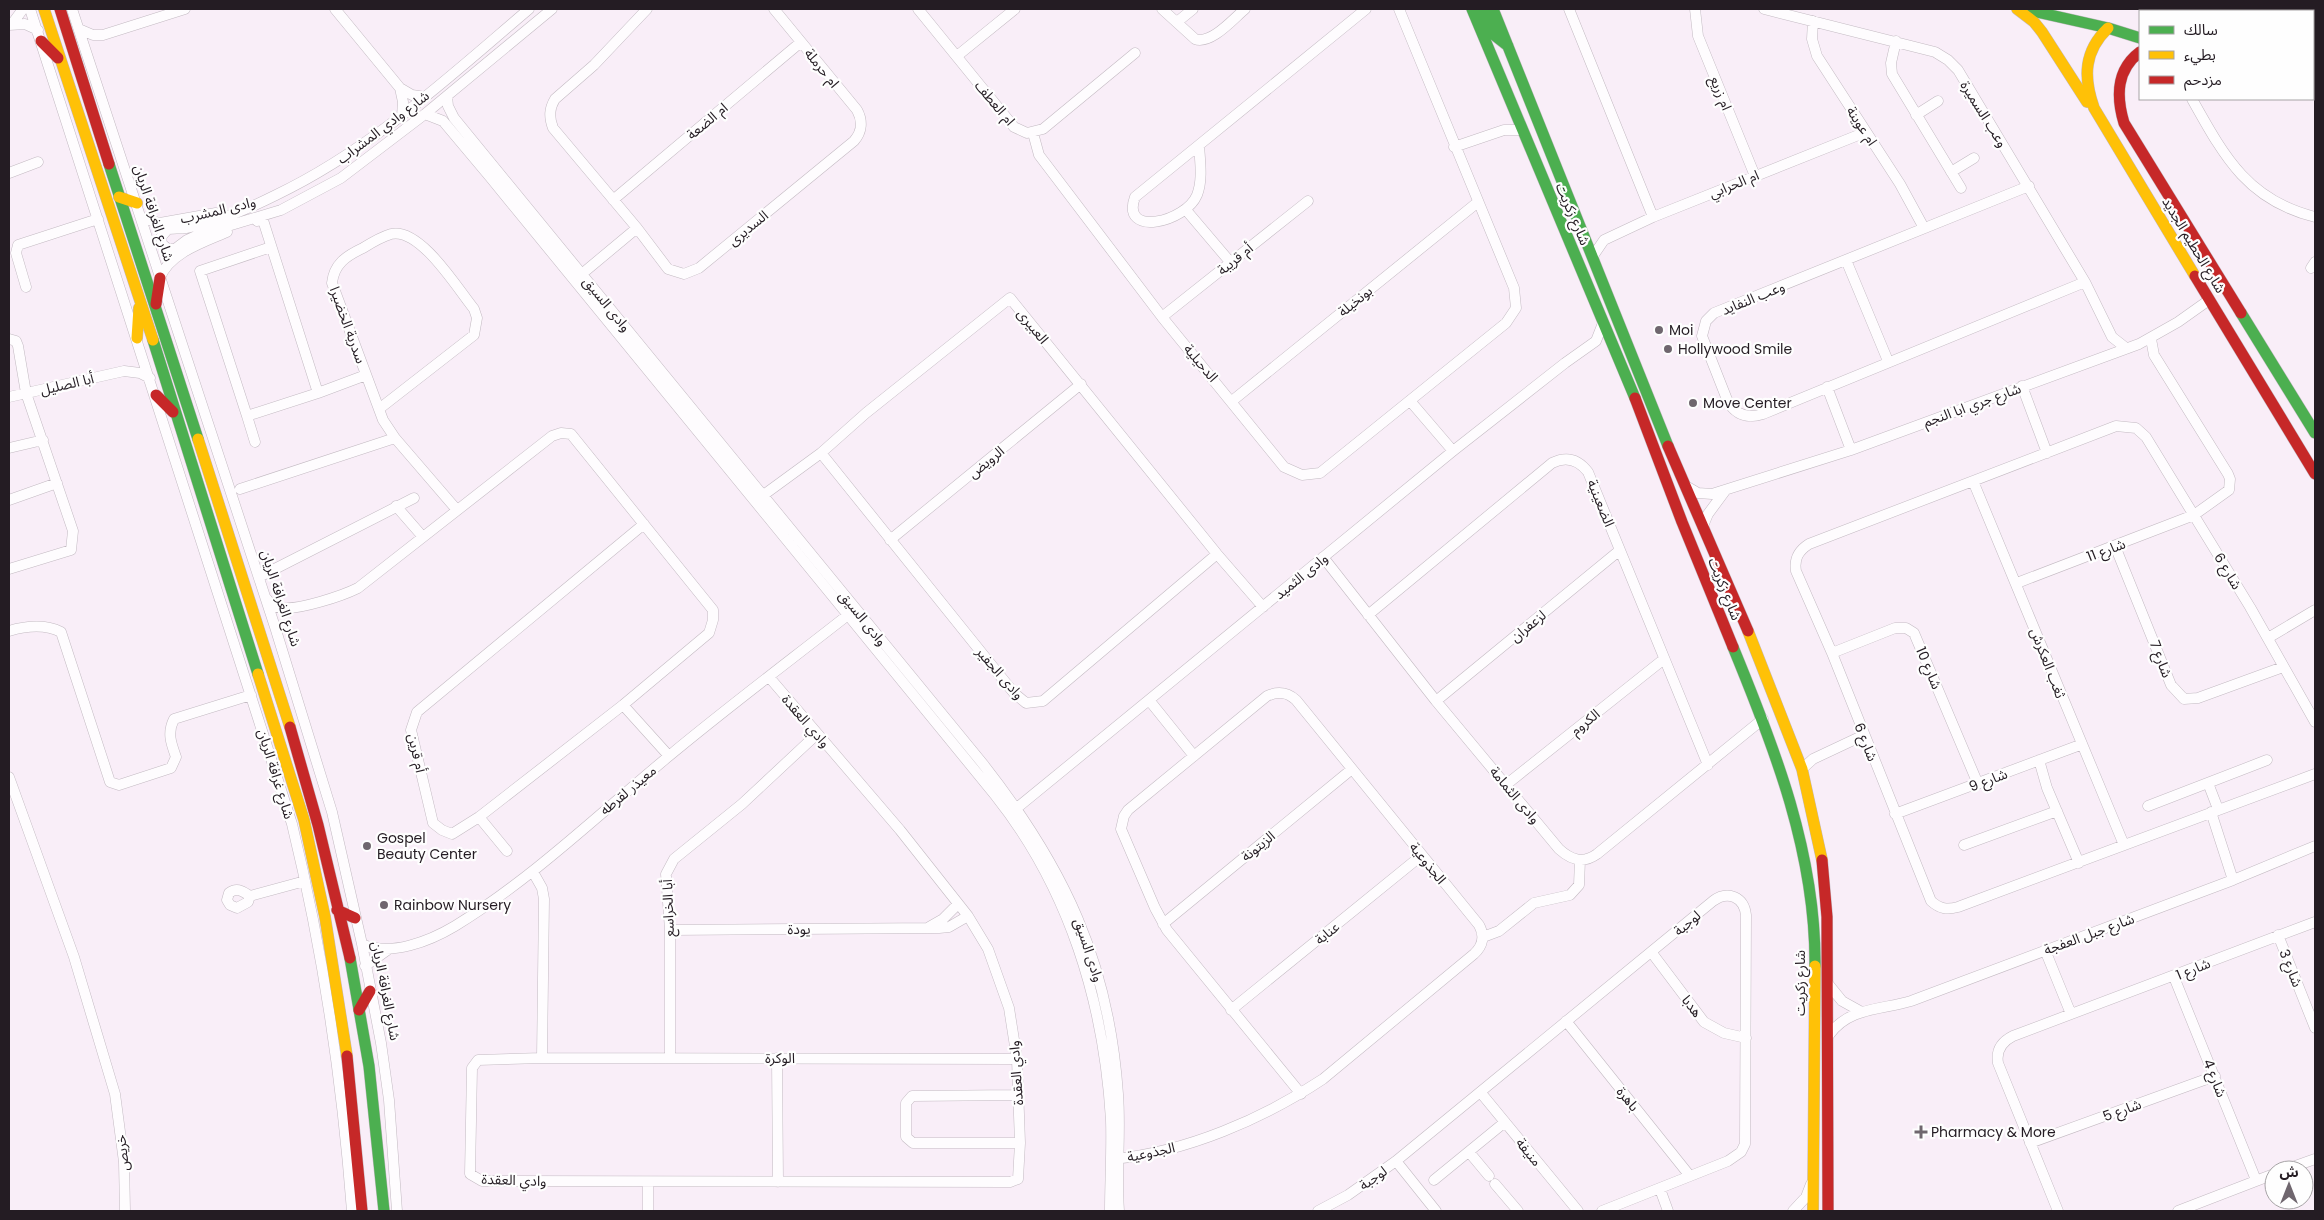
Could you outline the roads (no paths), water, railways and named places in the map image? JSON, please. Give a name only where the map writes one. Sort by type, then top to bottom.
[{"type":"main road","points":[[44,9],[139,297],[304,820],[325,917],[346,1048],[362,1211]]},
{"type":"main road","name":"شارع الغرافة الريان","points":[[60,9],[298,753],[338,910],[359,1010],[374,1100],[384,1211]]},
{"type":"main road","name":"شارع زكريت","points":[[1472,9],[1613,343],[1682,522],[1763,719],[1800,833],[1813,918],[1815,952],[1813,1211]]},
{"type":"main road","points":[[1481,9],[1491,32],[1498,40],[1508,46]]},
{"type":"main road","name":"شارع زكريت","points":[[1493,9],[1800,764],[1822,859],[1827,917],[1829,985],[1828,1211]]},
{"type":"main road","points":[[2017,9],[2034,22],[2042,32],[2079,92],[2100,121]]},
{"type":"main road","points":[[2024,9],[2108,28],[2139,38]]},
{"type":"main road","points":[[2108,28],[2139,25]]},
{"type":"main road","name":"شارع الحطيم الجديد","points":[[2108,28],[2091,48],[2085,71],[2089,95],[2100,121],[2315,474]]},
{"type":"main road","points":[[40,35],[61,61]]},
{"type":"main road","name":"شارع الحطيم الجديد","points":[[2139,53],[2130,60],[2119,82],[2118,108],[2124,123],[2315,433]]},
{"type":"main road","points":[[120,197],[137,203]]},
{"type":"main road","points":[[156,307],[160,278]]},
{"type":"main road","points":[[137,338],[139,297]]},
{"type":"main road","points":[[156,395],[176,416]]},
{"type":"main road","points":[[338,910],[356,918]]},
{"type":"main road","points":[[359,1010],[370,991]]},
{"type":"street","points":[[10,24],[23,9]]},
{"type":"street","points":[[30,9],[141,350],[133,364],[124,371]]},
{"type":"street","name":"شارع الغرافة الريان","points":[[72,9],[266,598],[332,812],[362,944],[389,1100],[397,1211]]},
{"type":"street","points":[[79,29],[92,35],[103,35],[185,9]]},
{"type":"street","points":[[335,9],[400,88],[412,95],[425,97]]},
{"type":"street","name":"شارع وادي المشراب","points":[[262,217],[192,237],[175,249],[164,247],[161,240],[162,234],[168,229],[189,227],[266,200],[346,157],[402,116],[530,9]]},
{"type":"street","name":"شارع وادي المشراب","points":[[160,278],[166,265],[175,257],[302,201],[341,178],[425,114],[552,9]]},
{"type":"street","name":"السديرى","points":[[648,9],[608,52],[555,99],[550,113],[553,128],[637,228],[668,269],[684,274],[692,273],[854,141],[860,131]]},
{"type":"street","name":"ام حرملة","points":[[774,9],[859,113],[861,120],[860,131]]},
{"type":"street","name":"ام العطف","points":[[918,9],[1014,127],[1022,132],[1033,133],[1042,129],[1135,53]]},
{"type":"street","points":[[957,56],[1015,9]]},
{"type":"street","points":[[1162,9],[1195,39],[1205,40],[1233,12],[1245,9]]},
{"type":"street","points":[[1177,22],[1193,9]]},
{"type":"street","points":[[1199,145],[1199,188],[1196,197],[1186,210],[1170,218],[1146,222],[1138,219],[1133,212],[1132,204],[1135,197],[1366,9]]},
{"type":"street","name":"الدحيلية","points":[[1033,133],[1040,155],[1162,317],[1284,467],[1296,474],[1308,476],[1326,470],[1506,323],[1516,308],[1514,288],[1454,147],[1399,9]]},
{"type":"street","points":[[1569,9],[1653,217]]},
{"type":"street","name":"ام زريع","points":[[1695,9],[1698,36],[1755,176]]},
{"type":"street","name":"وعب السميرة","points":[[1764,9],[1935,52],[1953,65],[2029,186],[2085,282],[2112,337],[2126,348]]},
{"type":"street","name":"ام عوينة","points":[[1813,21],[1812,39],[1814,50],[1900,184],[1924,228]]},
{"type":"street","points":[[10,24],[26,24],[40,35]]},
{"type":"street","points":[[88,57],[92,44],[103,35]]},
{"type":"street","points":[[1896,41],[1891,63],[1892,74],[1961,188]]},
{"type":"street","name":"ام الضعة","points":[[613,200],[801,42]]},
{"type":"street","points":[[400,88],[403,102],[402,116]]},
{"type":"street","name":"وادى السيق","points":[[447,96],[448,106],[454,118],[578,277],[1013,811],[1053,885],[1086,968],[1103,1044],[1119,1211]]},
{"type":"street","points":[[2193,100],[2223,152],[2245,179],[2278,204],[2315,217]]},
{"type":"street","points":[[1916,115],[1938,101]]},
{"type":"street","name":"وادى السيق","points":[[425,114],[443,121],[578,277]]},
{"type":"street","points":[[1504,130],[1517,118]]},
{"type":"street","points":[[1454,147],[1504,130],[1522,130]]},
{"type":"street","name":"ام الحرابي","points":[[1604,240],[1653,217],[1866,132]]},
{"type":"street","points":[[1951,172],[1974,158]]},
{"type":"street","points":[[9,173],[38,162]]},
{"type":"street","name":"وعب النفايد","points":[[2029,186],[1714,313],[1706,321],[1702,331],[1703,340],[1728,402],[1732,408],[1743,415],[1756,416],[1763,414],[1888,361],[2085,282]]},
{"type":"street","name":"وادى المشرب","points":[[141,218],[160,222],[205,215],[266,200]]},
{"type":"street","name":"أم قريبة","points":[[1162,317],[1308,201]]},
{"type":"street","name":"بونخيلة","points":[[1232,401],[1478,202]]},
{"type":"street","points":[[1186,210],[1231,263]]},
{"type":"street","points":[[262,217],[318,393]]},
{"type":"street","points":[[26,287],[16,253],[18,245],[98,219]]},
{"type":"street","points":[[578,277],[637,228]]},
{"type":"street","name":"سدرية الخضيرا","points":[[379,408],[474,335],[476,318],[474,309],[421,243],[408,236],[392,234],[349,254],[334,269],[332,283],[379,408],[395,438],[457,510]]},
{"type":"street","points":[[1584,236],[1604,240],[1593,256]]},
{"type":"street","points":[[255,442],[200,271],[271,247]]},
{"type":"street","points":[[1846,260],[1888,361]]},
{"type":"street","name":"العبيرى","points":[[759,498],[821,453],[866,413],[1010,298],[1217,554],[1263,607]]},
{"type":"street","name":"شارع جري ابا النجم","points":[[1686,486],[1698,493],[1725,491],[1851,450],[2151,338],[2210,300]]},
{"type":"street","points":[[1603,323],[1596,341],[1613,343]]},
{"type":"street","name":"وعب السميرة","points":[[2112,337],[2112,353]]},
{"type":"street","name":"شارع 11","points":[[2017,583],[2194,515],[2226,494],[2229,490],[2230,479],[2154,356],[2151,338]]},
{"type":"street","points":[[9,339],[16,342],[18,346],[26,393],[73,531],[71,550],[9,569]]},
{"type":"street","name":"وادى الثميد","points":[[1013,811],[1453,451],[1564,363],[1596,341]]},
{"type":"street","name":"شارع غرافة الريان","points":[[141,350],[292,824],[306,881],[314,918],[335,1048],[343,1106],[352,1211]]},
{"type":"street","name":"أبا الصليل","points":[[9,397],[124,371],[140,373],[150,378]]},
{"type":"street","points":[[246,416],[318,393],[366,375]]},
{"type":"street","name":"الرويض","points":[[890,540],[1081,384]]},
{"type":"street","points":[[2022,386],[2047,453]]},
{"type":"street","points":[[1827,387],[1851,450]]},
{"type":"street","points":[[1411,402],[1453,451]]},
{"type":"street","name":"شارع 6","points":[[2315,722],[2268,638],[2194,515],[2146,437],[2136,428],[2116,426],[1809,544],[1799,552],[1795,565],[1796,571],[1832,653],[1931,902],[1939,908],[1949,910],[1958,907],[2315,774]]},
{"type":"street","name":"أم قرين","points":[[287,608],[337,597],[358,588],[552,436],[562,433],[571,434],[644,524],[713,610],[713,620],[709,633],[623,705],[479,817],[452,834],[442,830],[433,823],[411,730],[412,721],[417,712],[644,524]]},
{"type":"street","points":[[240,489],[395,438]]},
{"type":"street","points":[[9,448],[43,440]]},
{"type":"street","name":"وادى الجفير","points":[[821,453],[1014,693],[1026,703],[1043,701],[1217,554]]},
{"type":"street","name":"الضعينية","points":[[1368,614],[1558,460],[1572,459],[1588,472],[1708,765]]},
{"type":"street","name":"ثغب العكرش","points":[[1973,481],[2017,583],[2080,745],[2124,846]]},
{"type":"street","points":[[9,500],[57,483]]},
{"type":"street","points":[[1703,526],[1708,514],[1725,491]]},
{"type":"street","points":[[258,577],[414,498]]},
{"type":"street","points":[[396,506],[423,537]]},
{"type":"street","name":"شارع 7","points":[[2115,546],[2171,685],[2184,699],[2193,700],[2283,667]]},
{"type":"street","name":"لزعفران","points":[[1436,701],[1620,550]]},
{"type":"street","name":"وادى الثمامة","points":[[1323,557],[1436,701],[1507,784],[1559,849],[1568,856],[1580,860]]},
{"type":"street","points":[[266,598],[275,606],[287,608]]},
{"type":"street","points":[[275,627],[280,616],[287,608]]},
{"type":"street","points":[[2268,638],[2315,610]]},
{"type":"street","name":"معيذر لقرطه","points":[[362,944],[375,949],[389,949],[434,936],[454,926],[533,872],[669,756],[852,612]]},
{"type":"street","points":[[9,631],[24,626],[53,628],[61,632],[110,782],[119,785],[171,768],[176,757],[169,737],[169,729],[174,719],[251,694]]},
{"type":"street","name":"شارع 10","points":[[1832,653],[1895,628],[1906,628],[1914,633],[1978,784]]},
{"type":"street","name":"الكروم","points":[[1507,784],[1664,659]]},
{"type":"street","name":"وادي العقدة","points":[[478,1060],[472,1068],[468,1169],[473,1177],[482,1181],[1010,1182],[1018,1178],[1020,1175],[1020,1143],[1017,1059],[1009,1008],[988,949],[968,916],[900,830],[769,677]]},
{"type":"street","name":"الجذوعية","points":[[1114,1159],[1173,1149],[1269,1111],[1301,1094],[1323,1079],[1474,954],[1482,944],[1483,937],[1479,925],[1296,700],[1286,693],[1279,692],[1267,696],[1128,810],[1121,822],[1123,836],[1163,924],[1301,1094]]},
{"type":"street","points":[[1149,700],[1194,756]]},
{"type":"street","points":[[623,705],[669,756]]},
{"type":"street","points":[[1483,937],[1499,931],[1534,903],[1570,895],[1579,885],[1580,860],[1597,854],[1763,719]]},
{"type":"street","points":[[1746,733],[1768,733]]},
{"type":"street","name":"أبا الخراسع","points":[[670,1058],[670,930],[666,874],[674,859],[742,804],[817,734]]},
{"type":"street","points":[[1800,764],[1864,735]]},
{"type":"street","name":"شارع 9","points":[[1895,814],[2080,745]]},
{"type":"street","points":[[2148,806],[2267,760]]},
{"type":"street","points":[[2036,762],[2038,777],[2047,788],[2079,863]]},
{"type":"street","name":"الزيتونة","points":[[1163,924],[1352,769]]},
{"type":"street","name":"خريص","points":[[9,777],[74,957],[115,1094],[124,1162],[125,1211]]},
{"type":"street","points":[[2208,783],[2233,880]]},
{"type":"street","points":[[1964,845],[2057,810]]},
{"type":"street","points":[[479,817],[507,851]]},
{"type":"street","name":"شارع جبل العفجة","points":[[1829,1035],[1841,1021],[1860,1011],[1886,1008],[1911,1001],[2233,880],[2315,846]]},
{"type":"street","name":"عنابة","points":[[1231,1010],[1422,855]]},
{"type":"street","points":[[533,872],[542,888],[544,899],[542,1058]]},
{"type":"street","points":[[250,896],[306,881]]},
{"type":"street","name":"لوجبة","points":[[1318,1211],[1341,1199],[1396,1161],[1718,898],[1729,896],[1740,900],[1746,916],[1745,1144],[1735,1157],[1602,1211]]},
{"type":"street","points":[[928,927],[942,919],[958,904]]},
{"type":"street","name":"يودة","points":[[670,930],[949,927],[968,916]]},
{"type":"street","name":"شارع 1","points":[[2058,1211],[1998,1063],[1998,1052],[2003,1042],[2012,1036],[2174,977],[2315,922]]},
{"type":"street","name":"شارع 3","points":[[2278,935],[2315,1028]]},
{"type":"street","name":"معيذر لقرطه","points":[[365,966],[389,949]]},
{"type":"street","points":[[2045,950],[2071,1014]]},
{"type":"street","name":"هدبا","points":[[1652,953],[1704,1022],[1724,1033],[1746,1038]]},
{"type":"street","name":"شارع 4","points":[[2174,977],[2256,1180]]},
{"type":"street","points":[[1829,985],[1842,1001],[1860,1011]]},
{"type":"street","name":"باهرة","points":[[1566,1021],[1690,1176]]},
{"type":"street","name":"الوكرة","points":[[478,1060],[542,1058],[1017,1059]]},
{"type":"street","points":[[777,1058],[778,1182]]},
{"type":"street","name":"شارع 5","points":[[2030,1144],[2215,1076]]},
{"type":"street","name":"منيفة","points":[[1481,1093],[1578,1211]]},
{"type":"street","points":[[1018,1094],[912,1096],[906,1103],[906,1137],[913,1143],[1020,1143]]},
{"type":"street","points":[[1434,1180],[1505,1122]]},
{"type":"street","points":[[1469,1152],[1518,1211]]},
{"type":"street","name":"وادى السيق","points":[[1110,1211],[1114,1159]]},
{"type":"street","points":[[1396,1161],[1436,1211]]},
{"type":"street","points":[[1793,1211],[1806,1197],[1814,1176]]},
{"type":"street","points":[[2178,1211],[2264,1177]]},
{"type":"street","points":[[648,1182],[648,1211]]},
{"type":"street","points":[[1660,1189],[1668,1211]]},
{"type":"place","name":"Moi","points":[[1659,330]]},
{"type":"place","name":"Hollywood Smile","points":[[1668,349]]},
{"type":"place","name":"Move Center","points":[[1693,403]]},
{"type":"place","name":"Gospel Beauty Center","points":[[367,846]]},
{"type":"place","name":"Rainbow Nursery","points":[[384,905]]},
{"type":"place","name":"Pharmacy & More","points":[[1921,1132]]}]
